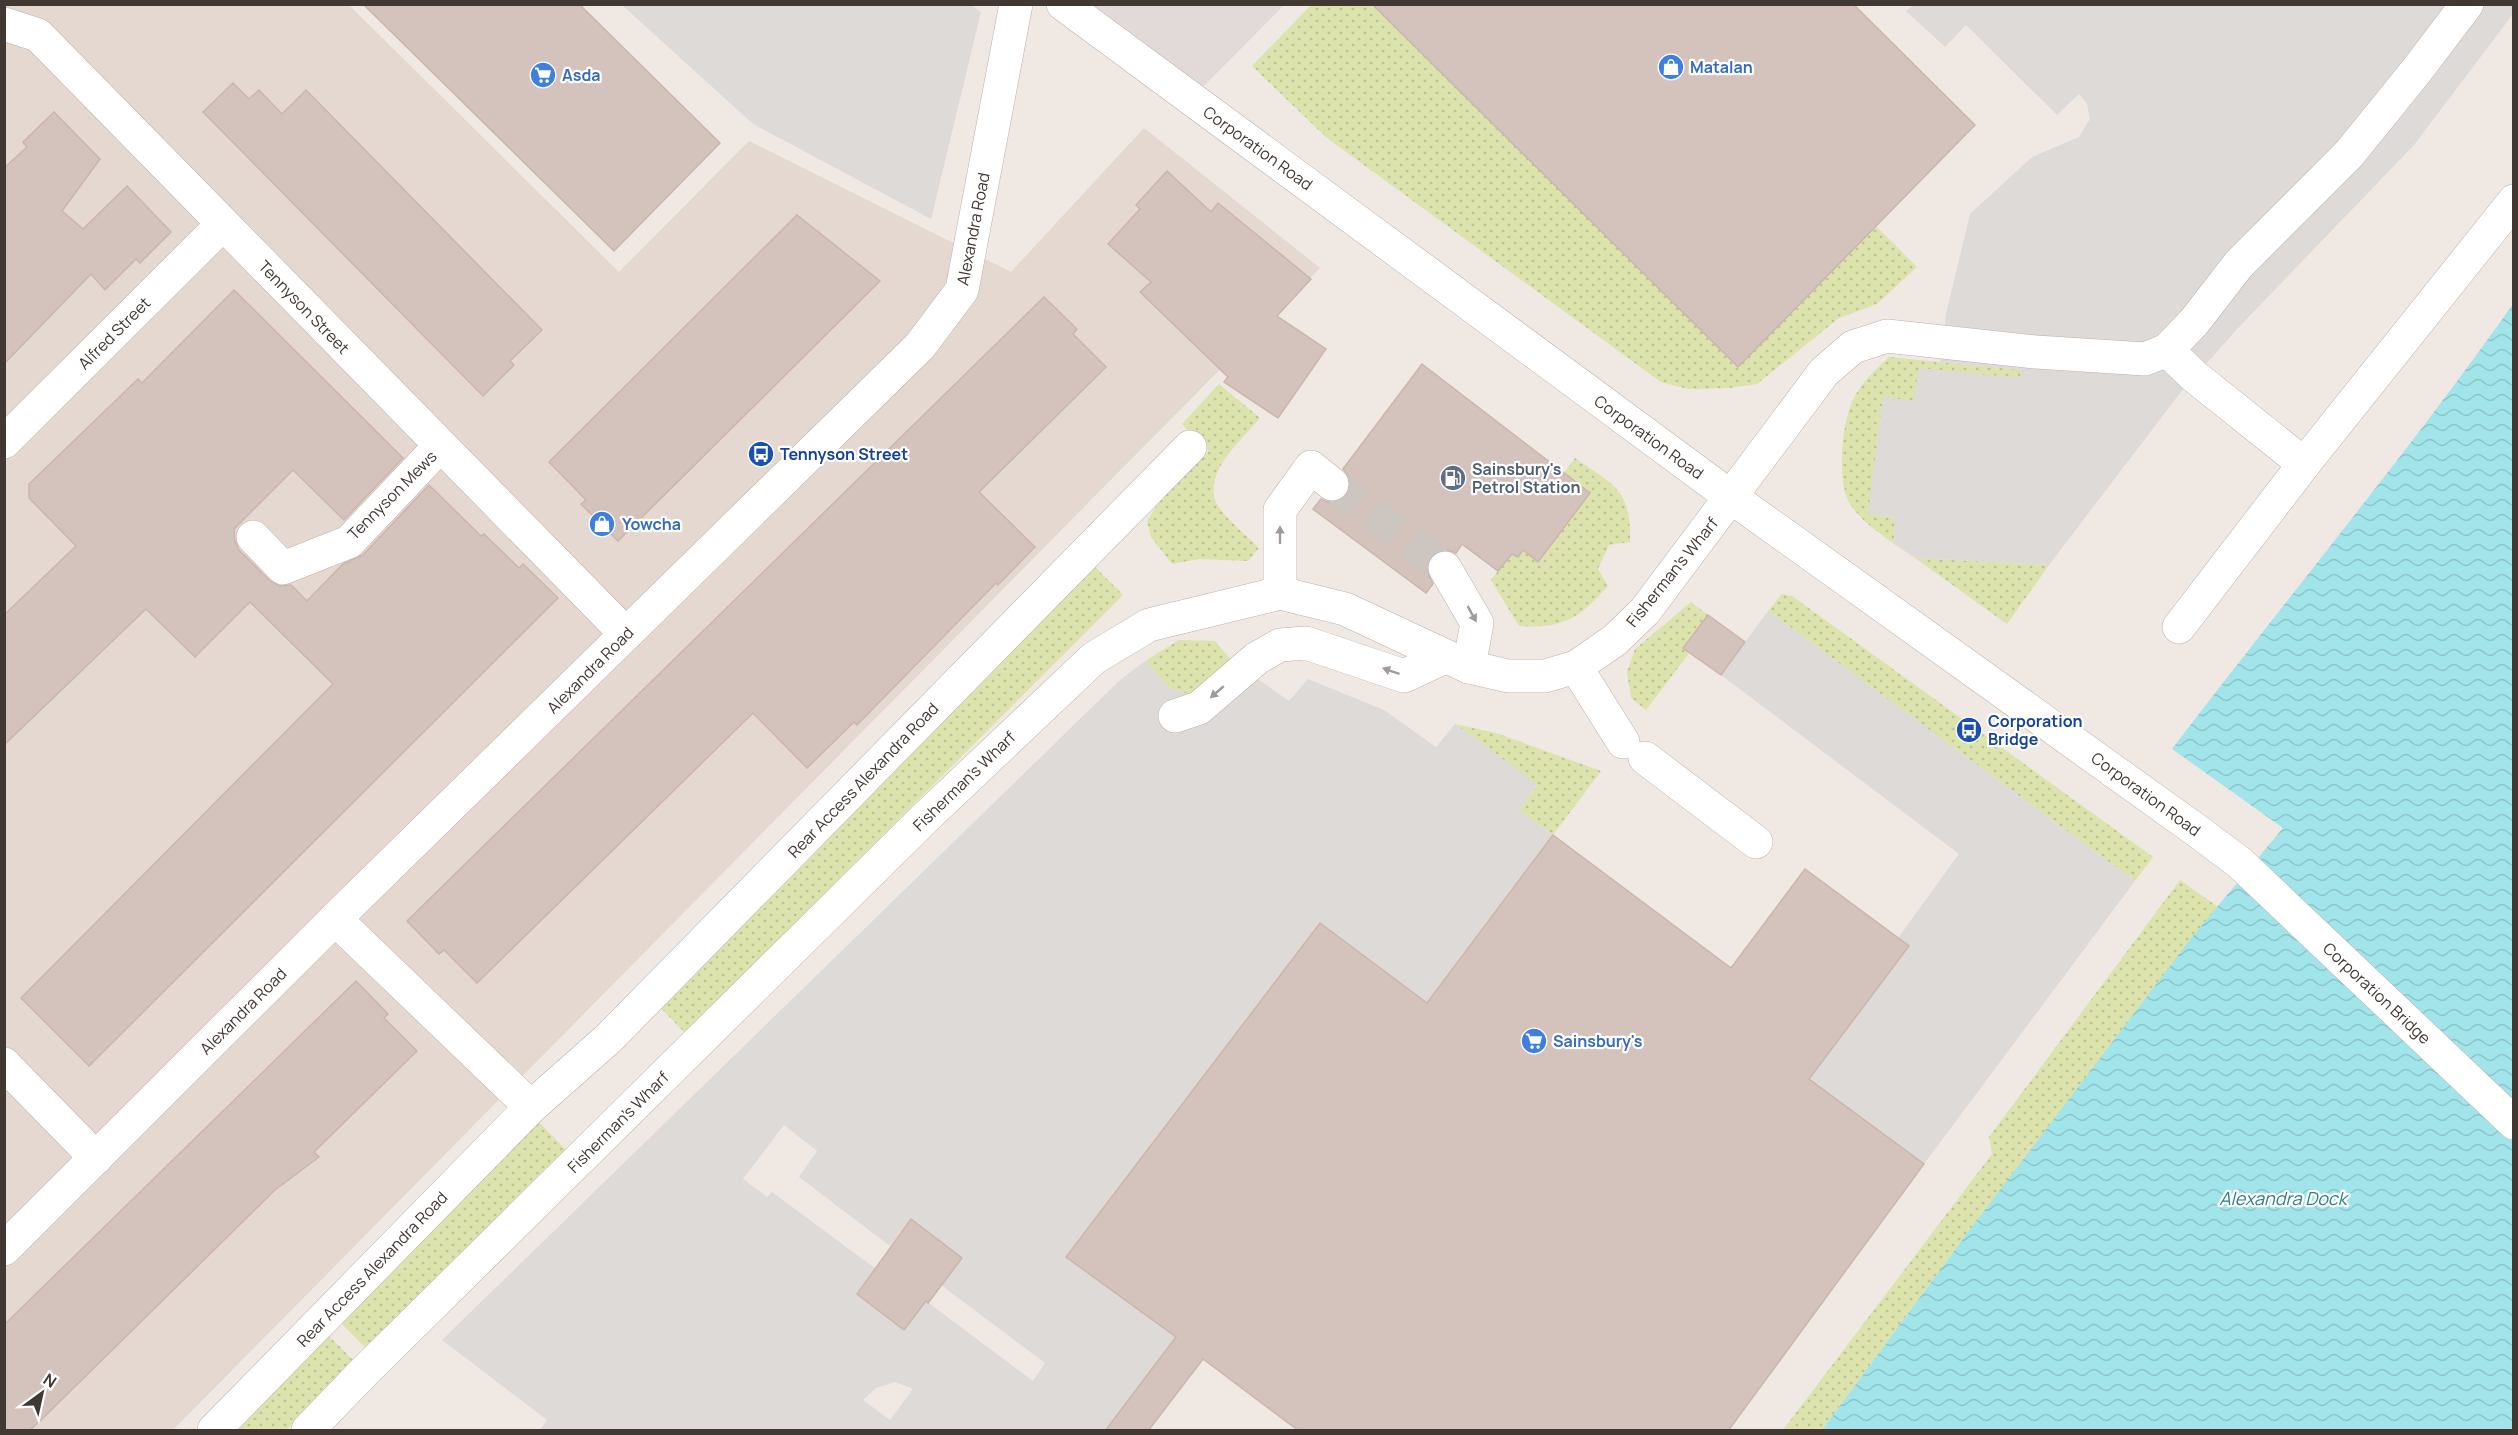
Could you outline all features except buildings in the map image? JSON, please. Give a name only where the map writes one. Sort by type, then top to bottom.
[{"type":"street","name":"Alexandra Road","points":[[4,1249],[335,919],[920,346],[962,290],[1016,4]]},
{"type":"street","name":"Corporation Road","points":[[1063,4],[1731,497],[2240,863]]},
{"type":"street","points":[[2304,464],[2194,376],[2167,350],[2194,322],[2240,264],[2349,154],[2467,4]]},
{"type":"street","name":"Tennyson Street","points":[[4,24],[38,35],[626,634]]},
{"type":"street","points":[[2180,627],[2304,464],[2514,201]]},
{"type":"street","name":"Alfred Street","points":[[4,442],[223,224]]},
{"type":"street","name":"Fisherman's Wharf","points":[[308,1431],[363,1373],[908,835],[1094,658],[1149,625],[1280,593],[1345,609],[1401,633],[1457,662],[1508,676],[1545,676],[1576,667],[1615,640],[1645,611],[1824,372],[1853,347],[1887,336],[2036,352],[2145,359],[2167,350]]},
{"type":"street","name":"Tennyson Mews","points":[[253,537],[283,568],[348,542],[440,446]]},
{"type":"street","name":"Rear Access Alexandra Road","points":[[214,1431],[531,1107],[618,1030],[1190,447]]},
{"type":"street","points":[[1280,593],[1280,510],[1311,467],[1332,484]]},
{"type":"street","points":[[1175,716],[1198,708],[1257,658],[1280,645],[1306,643],[1404,676],[1457,662],[1477,623],[1445,568]]},
{"type":"street","points":[[1576,667],[1634,750],[1756,842]]},
{"type":"street","name":"Corporation Bridge","points":[[2240,863],[2514,1123]]},
{"type":"street","points":[[335,919],[531,1107]]},
{"type":"street","points":[[4,1064],[96,1158]]},
{"type":"shaded area","points":[[970,4],[981,12],[931,219],[753,124],[622,5]]},
{"type":"shaded area","points":[[5,5],[349,5],[619,272],[749,141],[1011,272],[1144,128],[1320,268],[173,1430],[5,1430]]},
{"type":"shaded area","points":[[1084,5],[1284,5],[1200,90]]},
{"type":"shaded area","points":[[1913,5],[2513,5],[2513,14],[2414,145],[2239,327],[2180,393],[2049,565],[1915,558],[1894,544],[1895,518],[1868,514],[1883,397],[1914,401],[1919,368],[2020,378],[2021,370],[1940,362],[1946,314],[1970,214],[2032,157],[2079,137],[2090,119],[2087,104],[2079,94],[2057,115],[1966,25],[1945,47],[1906,11]]},
{"type":"shaded area","points":[[1768,611],[2135,881],[1924,1164],[1809,1079],[1908,947],[1898,938],[1959,854],[1721,675]]},
{"type":"shaded area","points":[[1145,661],[1169,687],[1193,696],[1232,661],[1289,701],[1308,679],[1384,710],[1436,747],[1455,724],[1537,784],[1519,810],[1553,835],[1427,1003],[1321,924],[1067,1257],[1176,1337],[1105,1430],[540,1430],[547,1420],[442,1340],[1120,680]],"holes":[[[784,1125],[817,1151],[799,1177],[890,1246],[911,1219],[962,1257],[941,1285],[1045,1363],[1033,1381],[926,1301],[904,1330],[857,1294],[876,1269],[772,1192],[767,1197],[743,1179]],[[895,1382],[913,1389],[890,1420],[863,1400],[876,1388]]]},
{"type":"green space","points":[[1311,5],[1372,5],[1738,366],[1876,226],[1917,267],[1877,304],[1839,318],[1757,384],[1729,388],[1688,389],[1661,382],[1327,138],[1252,66]]},
{"type":"green space","points":[[1889,357],[2022,370],[2020,378],[1919,369],[1915,401],[1883,398],[1869,514],[1895,518],[1894,544],[1854,510],[1846,494],[1842,467],[1846,422],[1853,400],[1864,382]]},
{"type":"green space","points":[[1219,384],[1260,418],[1222,464],[1214,485],[1214,496],[1220,509],[1259,548],[1248,561],[1199,559],[1172,564],[1151,537],[1147,521],[1158,503],[1209,451],[1182,424]]},
{"type":"green space","points":[[1575,458],[1601,475],[1624,500],[1630,524],[1630,542],[1609,545],[1598,569],[1608,586],[1579,614],[1548,626],[1519,626],[1491,580],[1512,553],[1518,557],[1523,550],[1539,561],[1590,493],[1564,473]]},
{"type":"green space","points":[[1915,558],[2049,565],[2007,624]]},
{"type":"green space","points":[[1095,567],[1123,595],[685,1033],[657,1004]]},
{"type":"green space","points":[[1782,594],[1792,596],[2153,857],[2135,881],[1768,611]]},
{"type":"green space","points":[[1691,602],[1708,615],[1683,648],[1690,652],[1646,710],[1631,698],[1627,672],[1635,649]]},
{"type":"green space","points":[[1179,640],[1215,641],[1232,661],[1193,696],[1169,687],[1145,661]]},
{"type":"green space","points":[[1455,724],[1496,733],[1601,771],[1553,835],[1519,810],[1537,785]]},
{"type":"green space","points":[[2180,880],[2218,907],[1971,1228],[1822,1430],[1783,1430],[1992,1154],[1989,1137]]},
{"type":"green space","points":[[537,1120],[567,1151],[368,1350],[337,1319]]},
{"type":"green space","points":[[324,1331],[354,1361],[286,1430],[225,1430]]},
{"type":"water","name":"Alexandra Dock","points":[[2513,304],[2513,1427],[2510,1430],[1822,1430],[1971,1228],[2192,937],[2283,828],[2172,749],[2387,473]]},
{"type":"tunnel","points":[[1332,484],[1445,568]]},
{"type":"place","name":"Matalan","points":[[1671,67]]},
{"type":"place","name":"Asda","points":[[543,75]]},
{"type":"place","name":"Tennyson Street","points":[[761,454]]},
{"type":"place","name":"Sainsbury's Petrol Station","points":[[1453,478]]},
{"type":"place","name":"Yowcha","points":[[602,524]]},
{"type":"place","name":"Corporation Bridge","points":[[1969,730]]},
{"type":"place","name":"Sainsbury's","points":[[1534,1041]]}]
